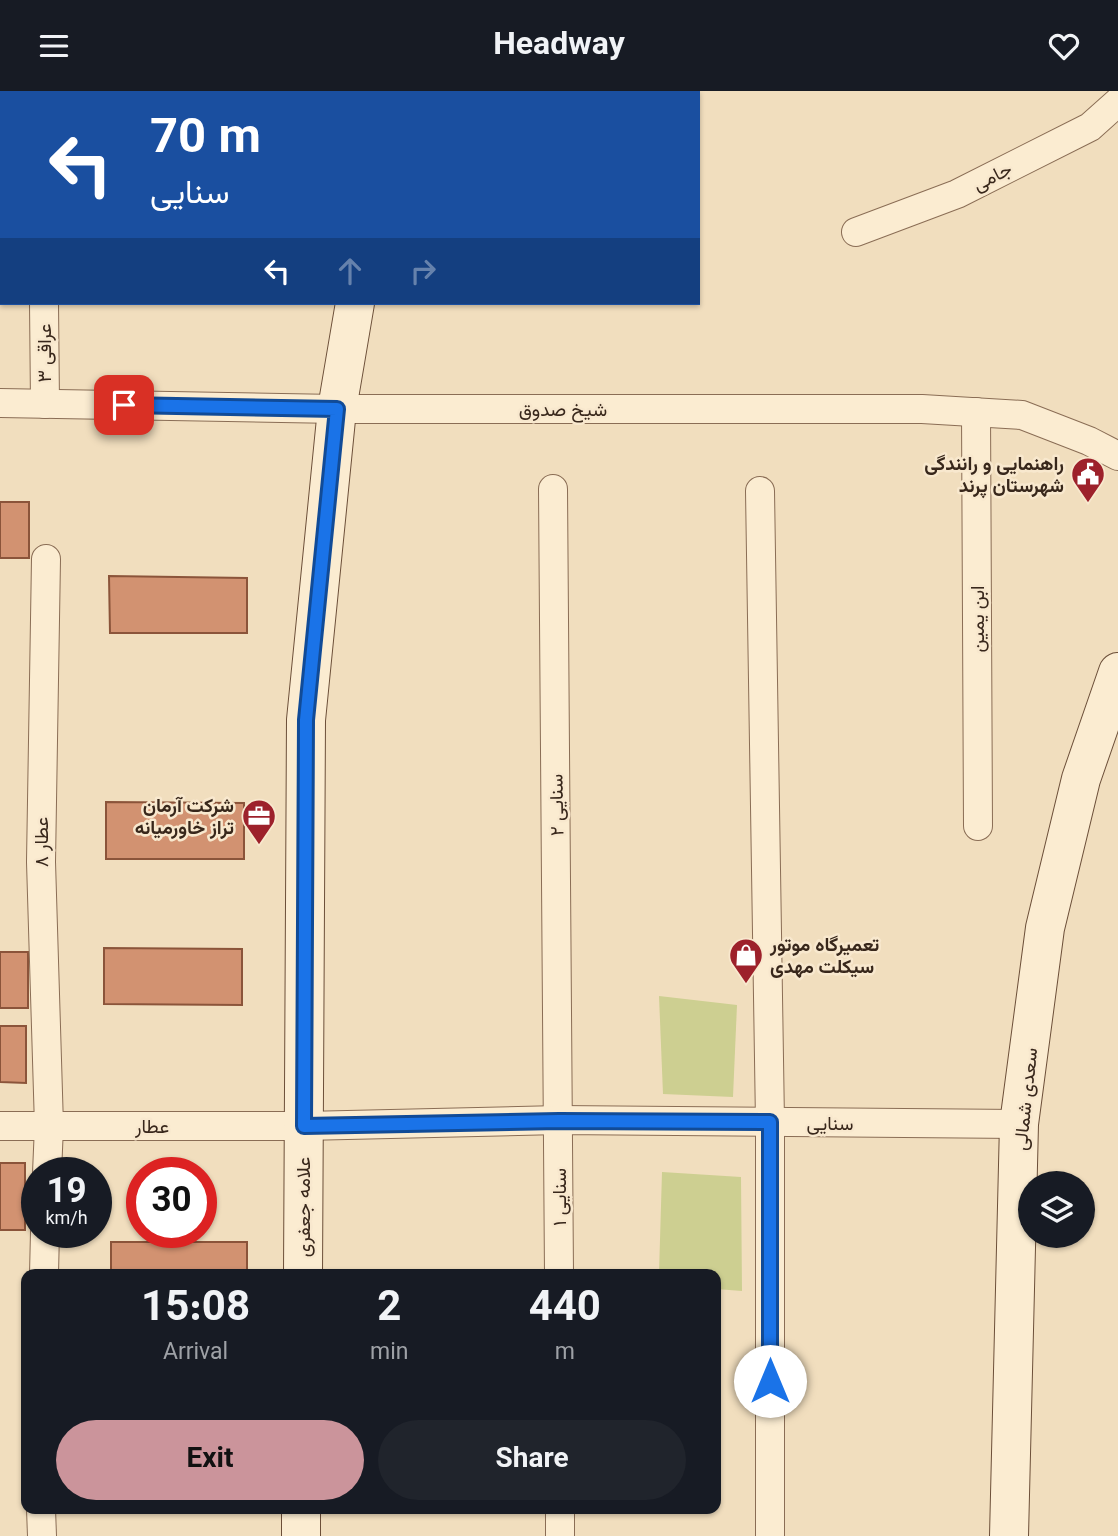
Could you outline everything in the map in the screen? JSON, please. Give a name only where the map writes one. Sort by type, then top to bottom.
[{"type":"street","name":"جامی","points":[[856,232],[957,194],[1090,127],[1118,102]]},
{"type":"street","name":"عراقی ۳","points":[[44,305],[45,404]]},
{"type":"street","name":"علامه جعفری","points":[[303,1269],[306,720],[337,409],[355,305]]},
{"type":"street","name":"شیخ صدوق","points":[[0,403],[337,409],[922,409],[1022,415],[1089,441],[1118,456]]},
{"type":"street","name":"ابن یمین","points":[[976,412],[978,826]]},
{"type":"street","name":"سنایی ۲","points":[[553,489],[559,1121]]},
{"type":"street","points":[[760,491],[770,1122],[770,1536]]},
{"type":"street","name":"عطار ۸","points":[[46,559],[41,862],[48,1157]]},
{"type":"street","name":"سعدی شمالی","points":[[1009,1536],[1019,1124],[1045,928],[1081,779],[1118,672]]},
{"type":"street","name":"سنایی","points":[[304,1126],[559,1121],[1019,1124]]},
{"type":"street","name":"سنایی ۱","points":[[559,1121],[559,1269]]},
{"type":"street","name":"عطار","points":[[0,1126],[304,1126]]},
{"type":"street","points":[[44,1269],[45,1248]]},
{"type":"street","points":[[41,1514],[42,1536]]},
{"type":"street","points":[[301,1514],[301,1536]]},
{"type":"street","points":[[560,1514],[560,1536]]},
{"type":"green space","points":[[659,996],[737,1005],[733,1097],[663,1094]]},
{"type":"green space","points":[[662,1172],[741,1177],[742,1291],[721,1289],[721,1269],[659,1269]]},
{"type":"building","points":[[0,502],[29,502],[29,558],[0,558]]},
{"type":"building","points":[[109,576],[247,578],[247,633],[110,633]]},
{"type":"building","points":[[106,802],[244,803],[244,859],[106,859]]},
{"type":"building","points":[[104,948],[242,949],[242,1005],[104,1004]]},
{"type":"building","points":[[0,952],[28,952],[28,1008],[0,1008]]},
{"type":"building","points":[[0,1026],[26,1026],[26,1083],[0,1082]]},
{"type":"building","points":[[0,1163],[21,1163],[21,1230],[0,1230]]},
{"type":"building","points":[[112,1242],[126,1242],[126,1248],[217,1248],[217,1242],[247,1242],[247,1269],[111,1269]]},
{"type":"place","name":"راهنمایی و رانندگی شهرستان پرند","points":[[1088,504]]},
{"type":"place","name":"شرکت آرمان تراز خاورمیانه","points":[[259,846]]},
{"type":"place","name":"تعمیرگاه موتور سیکلت مهدی","points":[[746,985]]},
{"type":"route","points":[[124,405],[337,409],[306,720],[304,1126],[559,1121],[770,1122],[770,1381]]}]
